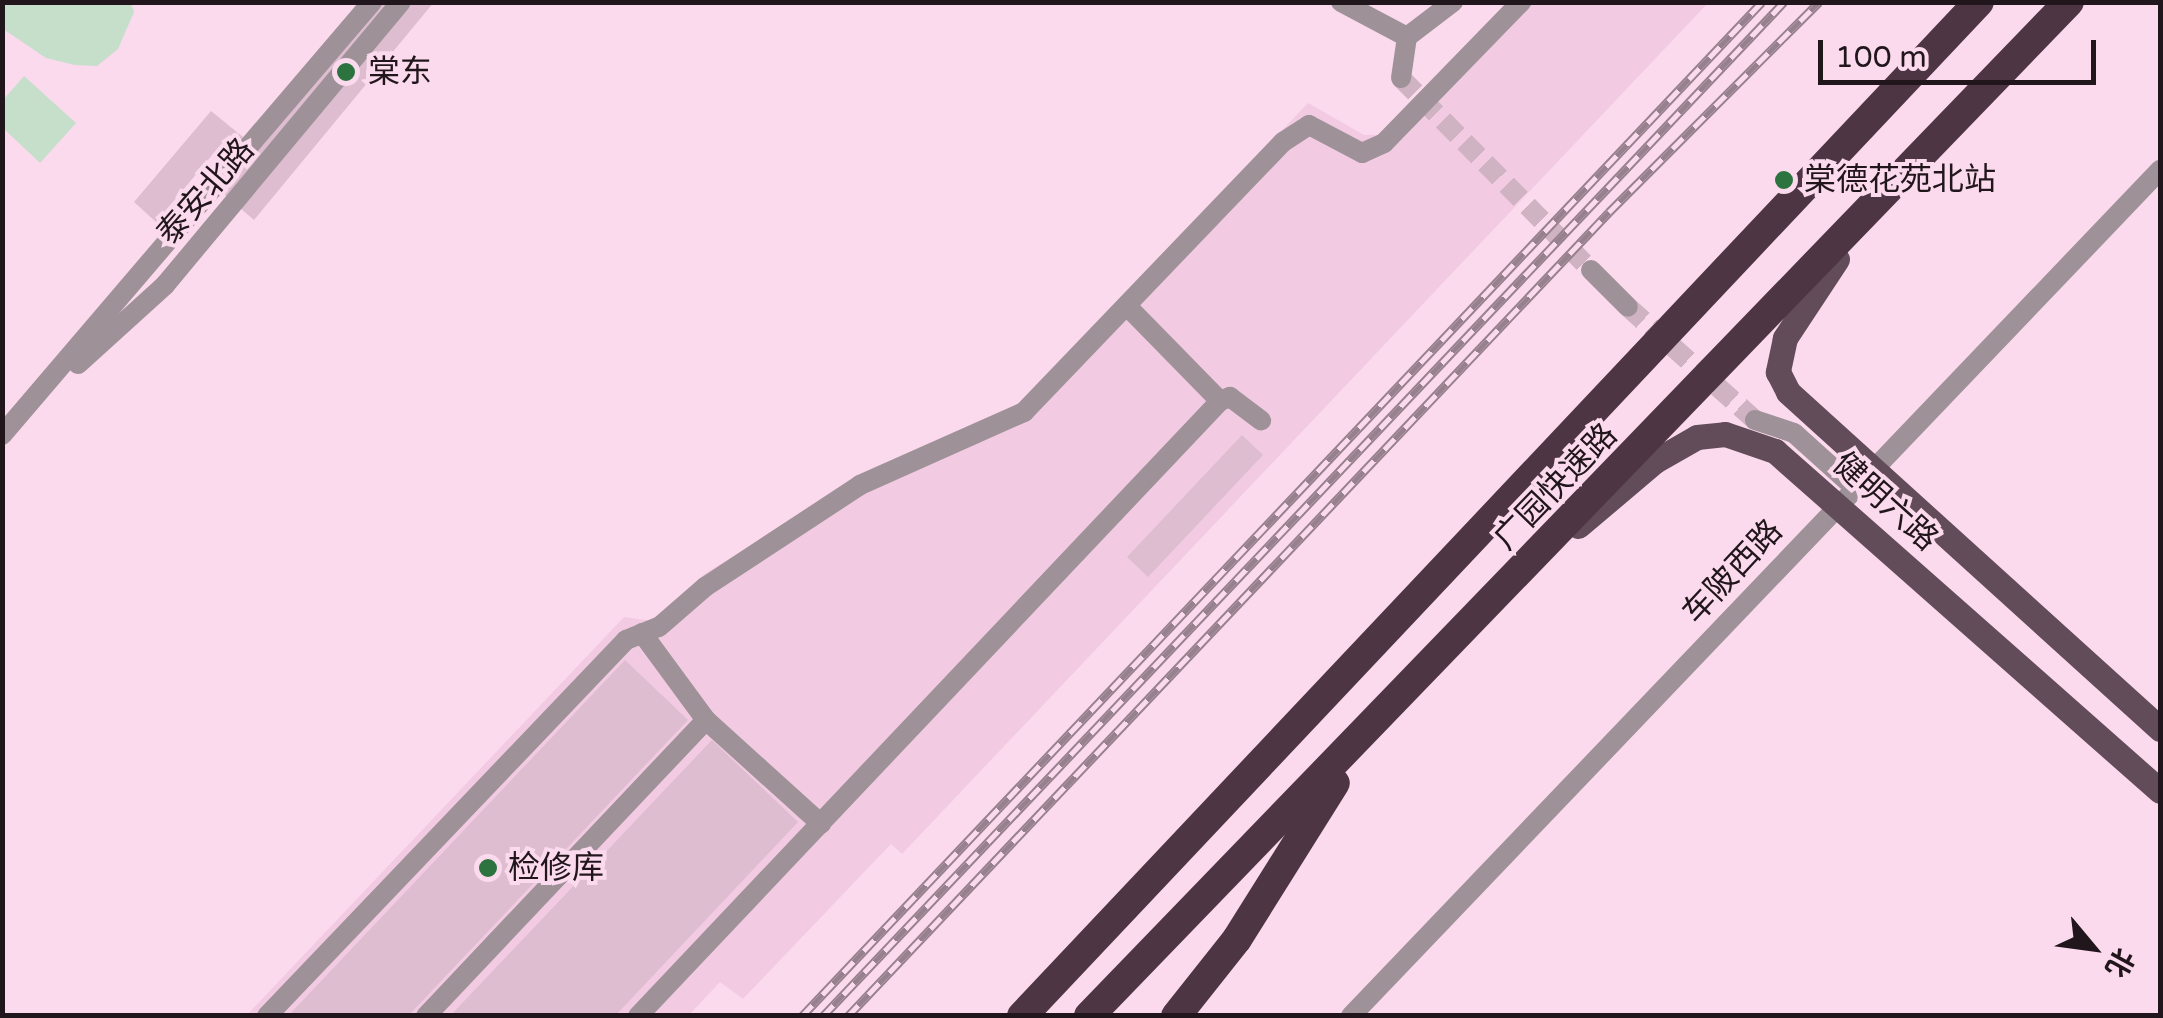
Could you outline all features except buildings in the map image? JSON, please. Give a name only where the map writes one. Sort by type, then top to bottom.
[{"type":"highway","name":"广园快速路","points":[[1022,1016],[1979,2]]},
{"type":"highway","name":"广园快速路","points":[[1088,1016],[1363,738],[2069,2]]},
{"type":"highway","points":[[1176,1016],[1237,939],[1363,738]]},
{"type":"main road","name":"健明六路","points":[[1875,208],[1795,314],[1778,360],[1788,392],[1854,487],[2160,791]]},
{"type":"main road","name":"健明六路","points":[[1538,556],[1654,461],[1696,437],[1725,434],[1775,450],[1854,487],[2160,729]]},
{"type":"street","points":[[1341,2],[1406,36]]},
{"type":"street","points":[[1401,78],[1406,36],[1453,2]]},
{"type":"street","points":[[268,1016],[626,640],[860,485],[1024,412],[1283,142],[1308,125],[1362,152],[1384,142],[1521,2]]},
{"type":"street","points":[[371,3],[397,8]]},
{"type":"street","name":"泰安北路","points":[[2,435],[371,3]]},
{"type":"street","name":"泰安北路","points":[[34,399],[166,285],[397,8]]},
{"type":"street","name":"车陂西路","points":[[1351,1016],[1539,825],[1854,487],[2160,170]]},
{"type":"street","points":[[1591,270],[1628,307]]},
{"type":"street","points":[[1127,306],[1220,402]]},
{"type":"street","points":[[638,1016],[1220,402],[1230,397],[1260,420]]},
{"type":"street","points":[[1755,420],[1794,433],[1854,487]]},
{"type":"street","points":[[642,633],[706,720],[821,824]]},
{"type":"street","points":[[426,1016],[706,720]]},
{"type":"shaded area","points":[[1510,3],[1708,3],[902,854],[891,844],[743,999],[720,982],[689,1015],[246,1016],[624,617],[652,621],[703,575],[858,477],[1013,413],[1308,103],[1364,135],[1381,135]]},
{"type":"green space","points":[[2,3],[131,3],[134,12],[118,49],[97,66],[75,65],[46,58],[3,29]]},
{"type":"green space","points":[[24,76],[76,123],[40,163],[3,128],[3,100]]},
{"type":"tunnel","points":[[1401,78],[1591,270]]},
{"type":"tunnel","points":[[1628,307],[1755,420]]},
{"type":"railway","points":[[802,1016],[1762,2]]},
{"type":"railway","points":[[823,1016],[1784,2]]},
{"type":"railway","points":[[848,1016],[1609,212],[1819,2]]},
{"type":"place","name":"棠东","points":[[346,72]]},
{"type":"place","name":"棠德花苑北站","points":[[1784,180]]},
{"type":"place","name":"检修库","points":[[488,868]]}]
